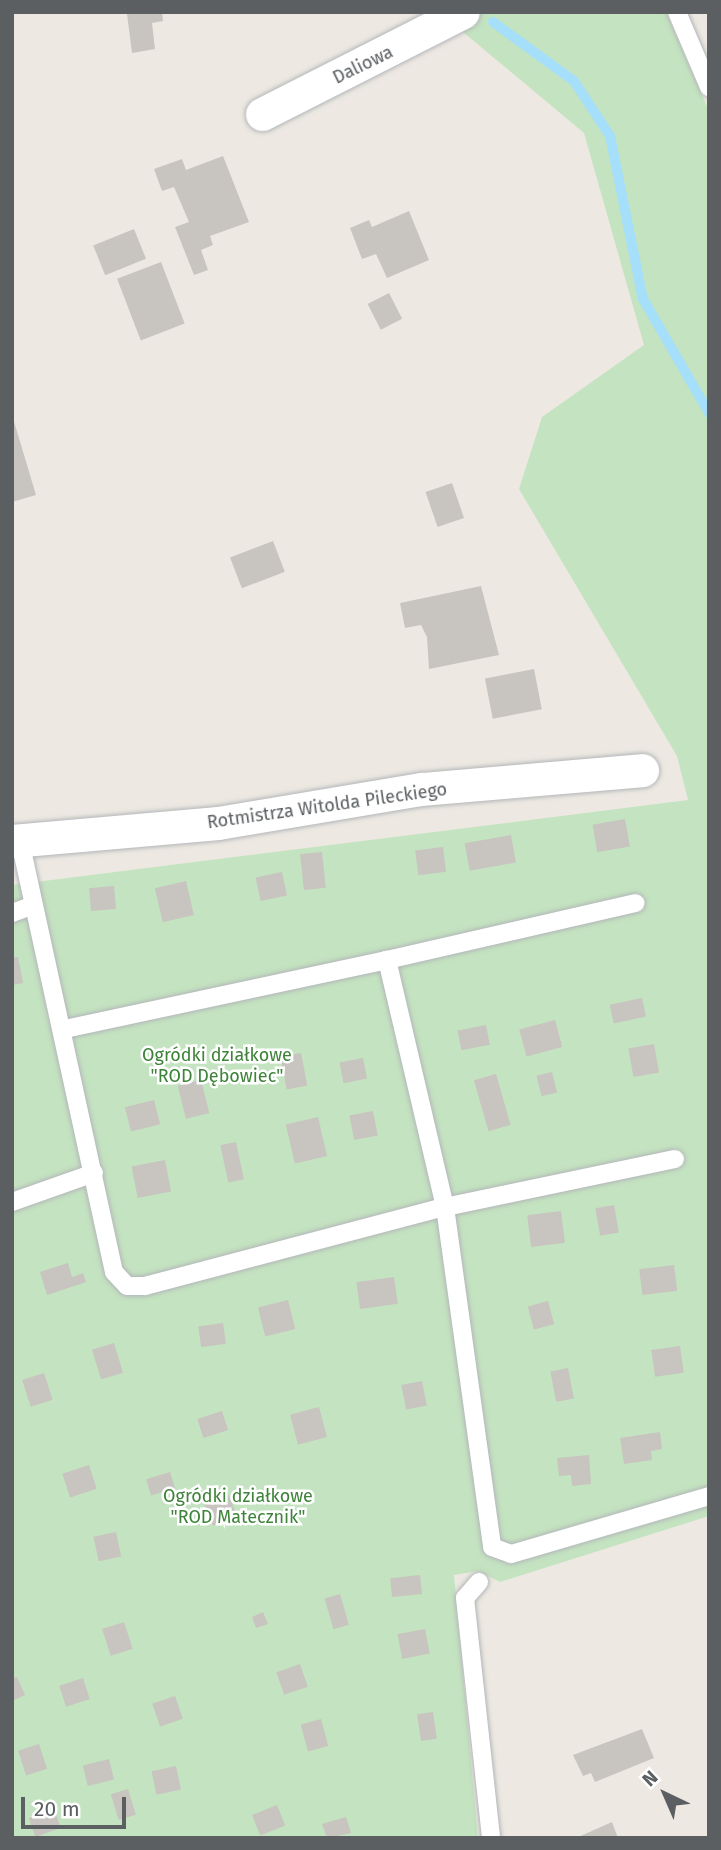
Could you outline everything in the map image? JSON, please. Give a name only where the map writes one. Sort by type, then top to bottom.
[{"type":"street","name":"Daliowa","points":[[262,114],[463,12]]},
{"type":"street","name":"Rotmistrza Witolda Pileckiego","points":[[16,841],[218,823],[422,789],[642,770]]},
{"type":"lane","points":[[677,12],[709,87]]},
{"type":"lane","points":[[16,841],[64,1029],[114,1272],[127,1286],[145,1286],[445,1207],[675,1159]]},
{"type":"lane","points":[[64,1029],[387,960],[636,903]]},
{"type":"lane","points":[[12,913],[31,906]]},
{"type":"lane","points":[[387,960],[445,1207],[492,1547],[511,1554],[709,1496]]},
{"type":"lane","points":[[12,1202],[94,1173]]},
{"type":"lane","points":[[479,1581],[465,1598],[491,1838]]},
{"type":"green space","points":[[475,12],[666,12],[709,111],[709,1516],[500,1582],[478,1571],[454,1575],[478,1838],[12,1838],[12,885],[688,800],[677,756],[519,489],[542,417],[644,345],[584,133],[457,27]]},
{"type":"building","points":[[162,12],[163,21],[152,23],[155,49],[132,53],[127,14]]},
{"type":"building","points":[[223,156],[249,222],[210,236],[213,245],[201,250],[208,270],[194,275],[175,227],[189,222],[174,187],[162,191],[154,169],[182,159],[186,170]]},
{"type":"building","points":[[409,211],[429,260],[387,278],[376,254],[362,259],[350,228],[369,220],[372,227]]},
{"type":"building","points":[[134,229],[146,259],[105,275],[93,245]]},
{"type":"building","points":[[161,262],[185,324],[141,340],[117,279]]},
{"type":"building","points":[[389,293],[402,319],[381,330],[368,304]]},
{"type":"building","points":[[12,419],[36,495],[12,502]]},
{"type":"building","points":[[452,483],[464,518],[438,527],[426,492]]},
{"type":"building","points":[[273,541],[285,572],[242,588],[230,557]]},
{"type":"building","points":[[481,586],[499,655],[429,669],[427,637],[421,625],[405,628],[400,603]]},
{"type":"building","points":[[534,669],[542,709],[493,719],[485,679]]},
{"type":"building","points":[[625,819],[630,847],[597,852],[593,825]]},
{"type":"building","points":[[511,835],[516,863],[470,871],[465,843]]},
{"type":"building","points":[[443,847],[446,872],[418,875],[415,850]]},
{"type":"building","points":[[322,852],[326,888],[304,890],[300,854]]},
{"type":"building","points":[[282,872],[287,895],[261,901],[256,878]]},
{"type":"building","points":[[186,881],[194,915],[163,922],[155,888]]},
{"type":"building","points":[[114,886],[116,909],[91,911],[89,888]]},
{"type":"building","points":[[18,957],[23,983],[12,985],[12,958]]},
{"type":"building","points":[[642,998],[646,1017],[614,1023],[610,1005]]},
{"type":"building","points":[[555,1020],[562,1047],[527,1057],[519,1030]]},
{"type":"building","points":[[486,1025],[490,1045],[461,1050],[458,1031]]},
{"type":"building","points":[[654,1044],[659,1073],[633,1077],[628,1049]]},
{"type":"building","points":[[301,1053],[307,1085],[287,1089],[280,1057]]},
{"type":"building","points":[[363,1058],[367,1079],[343,1083],[339,1063]]},
{"type":"building","points":[[552,1072],[557,1092],[542,1096],[536,1076]]},
{"type":"building","points":[[496,1074],[511,1125],[488,1131],[474,1080]]},
{"type":"building","points":[[201,1080],[209,1113],[186,1119],[178,1086]]},
{"type":"building","points":[[154,1100],[160,1124],[131,1132],[125,1107]]},
{"type":"building","points":[[373,1111],[378,1136],[354,1140],[349,1116]]},
{"type":"building","points":[[318,1117],[327,1156],[295,1163],[286,1124]]},
{"type":"building","points":[[236,1142],[244,1179],[228,1182],[220,1145]]},
{"type":"building","points":[[165,1160],[171,1191],[138,1198],[132,1166]]},
{"type":"building","points":[[614,1205],[619,1233],[600,1236],[595,1208]]},
{"type":"building","points":[[561,1211],[565,1243],[531,1247],[527,1215]]},
{"type":"building","points":[[68,1263],[72,1277],[83,1273],[86,1282],[47,1295],[40,1272]]},
{"type":"building","points":[[674,1265],[677,1291],[642,1295],[639,1269]]},
{"type":"building","points":[[394,1277],[398,1304],[360,1309],[356,1282]]},
{"type":"building","points":[[288,1300],[295,1329],[265,1337],[258,1307]]},
{"type":"building","points":[[548,1301],[554,1324],[534,1330],[528,1306]]},
{"type":"building","points":[[223,1323],[226,1344],[201,1347],[198,1326]]},
{"type":"building","points":[[114,1343],[123,1373],[101,1379],[92,1350]]},
{"type":"building","points":[[680,1346],[684,1373],[655,1377],[651,1350]]},
{"type":"building","points":[[568,1368],[574,1398],[556,1402],[550,1371]]},
{"type":"building","points":[[44,1373],[53,1400],[31,1407],[22,1380]]},
{"type":"building","points":[[422,1381],[427,1406],[406,1410],[401,1385]]},
{"type":"building","points":[[319,1407],[327,1437],[298,1445],[290,1415]]},
{"type":"building","points":[[222,1411],[228,1430],[203,1438],[197,1419]]},
{"type":"building","points":[[660,1432],[662,1449],[651,1451],[652,1460],[624,1464],[620,1438]]},
{"type":"building","points":[[589,1455],[591,1484],[572,1486],[571,1475],[559,1476],[557,1458]]},
{"type":"building","points":[[89,1465],[97,1489],[70,1497],[62,1474]]},
{"type":"building","points":[[170,1472],[175,1488],[151,1496],[146,1479]]},
{"type":"building","points":[[227,1491],[237,1516],[213,1526],[203,1501]]},
{"type":"building","points":[[116,1532],[121,1556],[99,1561],[94,1537]]},
{"type":"building","points":[[420,1575],[422,1594],[392,1597],[390,1578]]},
{"type":"building","points":[[340,1594],[349,1625],[333,1629],[325,1598]]},
{"type":"building","points":[[263,1612],[268,1624],[256,1628],[252,1617]]},
{"type":"building","points":[[124,1622],[133,1649],[111,1656],[102,1629]]},
{"type":"building","points":[[425,1629],[430,1654],[402,1659],[398,1634]]},
{"type":"building","points":[[300,1664],[308,1687],[284,1695],[276,1672]]},
{"type":"building","points":[[17,1677],[25,1695],[12,1701],[12,1679]]},
{"type":"building","points":[[83,1678],[90,1699],[66,1707],[59,1686]]},
{"type":"building","points":[[175,1696],[183,1719],[160,1727],[152,1704]]},
{"type":"building","points":[[433,1712],[437,1739],[421,1741],[417,1714]]},
{"type":"building","points":[[321,1719],[328,1746],[308,1751],[301,1724]]},
{"type":"building","points":[[642,1729],[654,1758],[595,1782],[591,1773],[583,1776],[573,1755]]},
{"type":"building","points":[[39,1744],[47,1769],[26,1776],[18,1751]]},
{"type":"building","points":[[109,1759],[114,1779],[88,1786],[83,1766]]},
{"type":"building","points":[[176,1766],[181,1789],[157,1795],[152,1771]]},
{"type":"building","points":[[128,1789],[136,1815],[119,1820],[111,1794]]},
{"type":"building","points":[[277,1805],[285,1825],[260,1836],[252,1815]]},
{"type":"building","points":[[54,1809],[61,1828],[35,1837],[29,1818]]},
{"type":"building","points":[[346,1817],[351,1833],[327,1838],[322,1824]]},
{"type":"building","points":[[612,1822],[618,1838],[576,1838]]},
{"type":"waterway","points":[[493,22],[574,81],[610,136],[643,299],[709,413]]},
{"type":"park label","name":"Ogródki działkowe \"ROD Dębowiec\"","points":[[217,1066]]},
{"type":"park label","name":"Ogródki działkowe \"ROD Matecznik\"","points":[[238,1507]]}]
